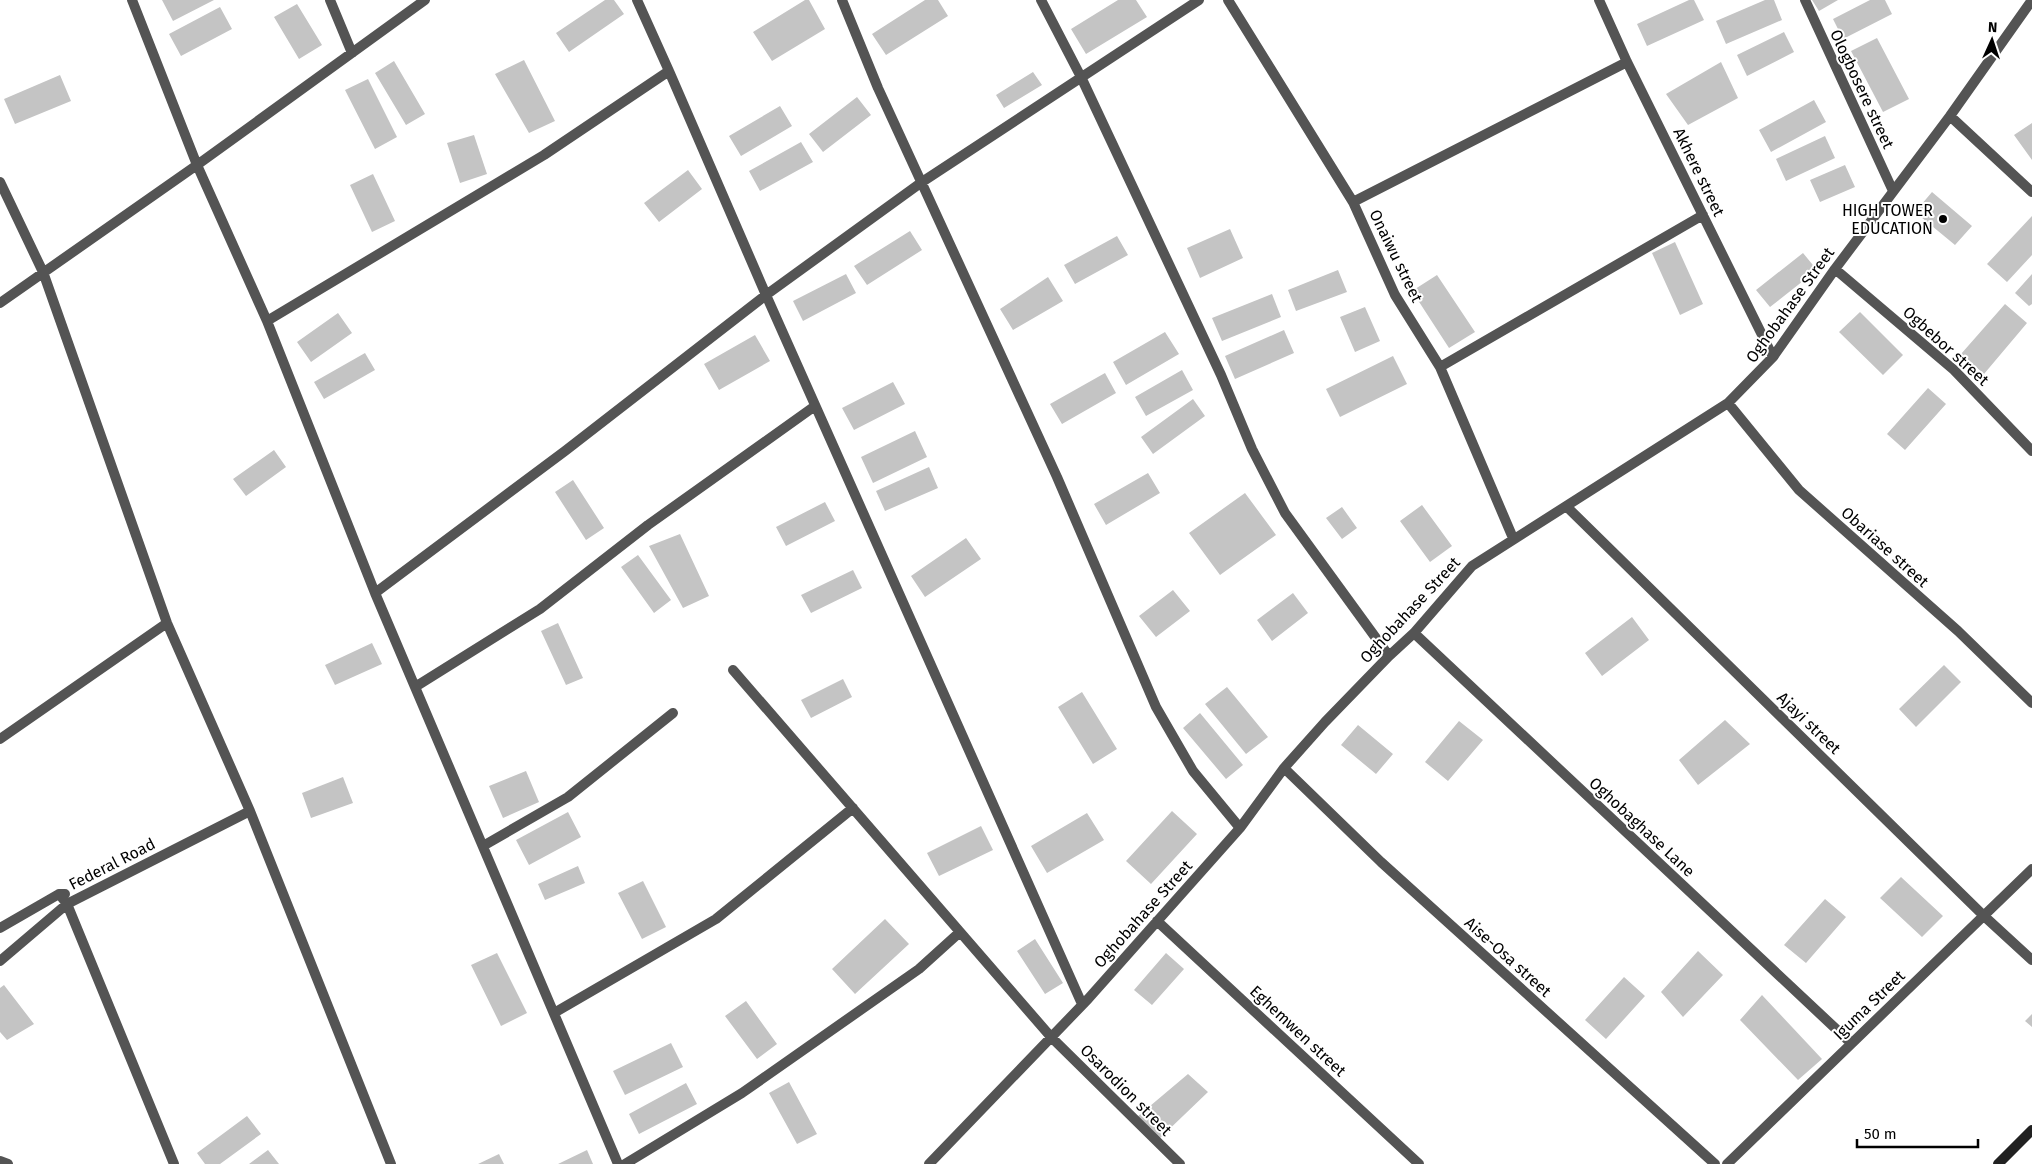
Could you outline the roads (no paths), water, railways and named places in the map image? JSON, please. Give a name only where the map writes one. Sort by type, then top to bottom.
[{"type":"street","points":[[132,0],[197,165],[267,321],[375,593],[618,1164]]},
{"type":"street","points":[[330,0],[352,53]]},
{"type":"street","points":[[0,302],[197,165],[425,0]]},
{"type":"street","points":[[636,0],[1082,1004]]},
{"type":"street","points":[[842,0],[878,88],[1057,477],[1156,708],[1192,771],[1240,828]]},
{"type":"street","points":[[1041,0],[1081,77],[1221,375],[1252,449],[1285,513],[1309,549],[1389,656]]},
{"type":"street","points":[[375,593],[573,445],[766,296],[922,182],[1198,0]]},
{"type":"street","name":"Onaiwu street","points":[[1228,0],[1354,202],[1395,295],[1440,368],[1513,538]]},
{"type":"street","name":"Akhere street","points":[[1598,0],[1773,357]]},
{"type":"street","name":"Ologbosere street","points":[[1805,0],[1893,191]]},
{"type":"street","points":[[2019,0],[2024,11]]},
{"type":"street","name":"Oghobahase Street","points":[[929,1164],[1082,1004],[1240,828],[1284,768],[1325,722],[1414,633],[1472,566],[1513,538],[1728,403],[1773,357],[1835,269],[1950,116],[2032,0]]},
{"type":"street","points":[[1354,202],[1627,62]]},
{"type":"street","points":[[267,321],[544,155],[669,71]]},
{"type":"street","points":[[1950,116],[2032,192]]},
{"type":"street","points":[[0,182],[43,272],[167,623],[250,811],[391,1164]]},
{"type":"street","points":[[1440,368],[1703,215]]},
{"type":"street","name":"Ogbebor street","points":[[1835,269],[1954,370],[2032,451]]},
{"type":"street","name":"Obariase street","points":[[1728,403],[1799,490],[1958,631],[2032,704]]},
{"type":"street","points":[[415,687],[540,609],[648,525],[816,406]]},
{"type":"street","name":"Ajayi street","points":[[1566,506],[1984,916],[2032,960]]},
{"type":"street","points":[[0,740],[167,623]]},
{"type":"street","name":"Oghobaghase Lane","points":[[1414,633],[1851,1043]]},
{"type":"street","name":"Osarodion street","points":[[733,670],[1051,1037],[1180,1164]]},
{"type":"street","points":[[483,846],[568,797],[673,713]]},
{"type":"street","name":"Aise-Osa street","points":[[1284,768],[1381,862],[1715,1164]]},
{"type":"street","points":[[554,1013],[716,920],[853,808]]},
{"type":"street","name":"Federal Road","points":[[0,961],[68,904],[250,811]]},
{"type":"street","name":"Iguma Street","points":[[1726,1164],[2032,869]]},
{"type":"street","points":[[59,894],[68,904],[174,1164]]},
{"type":"street","points":[[0,928],[59,894],[83,896]]},
{"type":"street","name":"Eghemwen street","points":[[1157,921],[1419,1164]]},
{"type":"street","points":[[625,1164],[750,1087],[919,969],[960,932]]},
{"type":"street","points":[[1998,1164],[2032,1130]]},
{"type":"street","points":[[0,1162],[8,1164]]},
{"type":"place","name":"HIGH TOWER EDUCATION","points":[[1943,219]]}]
